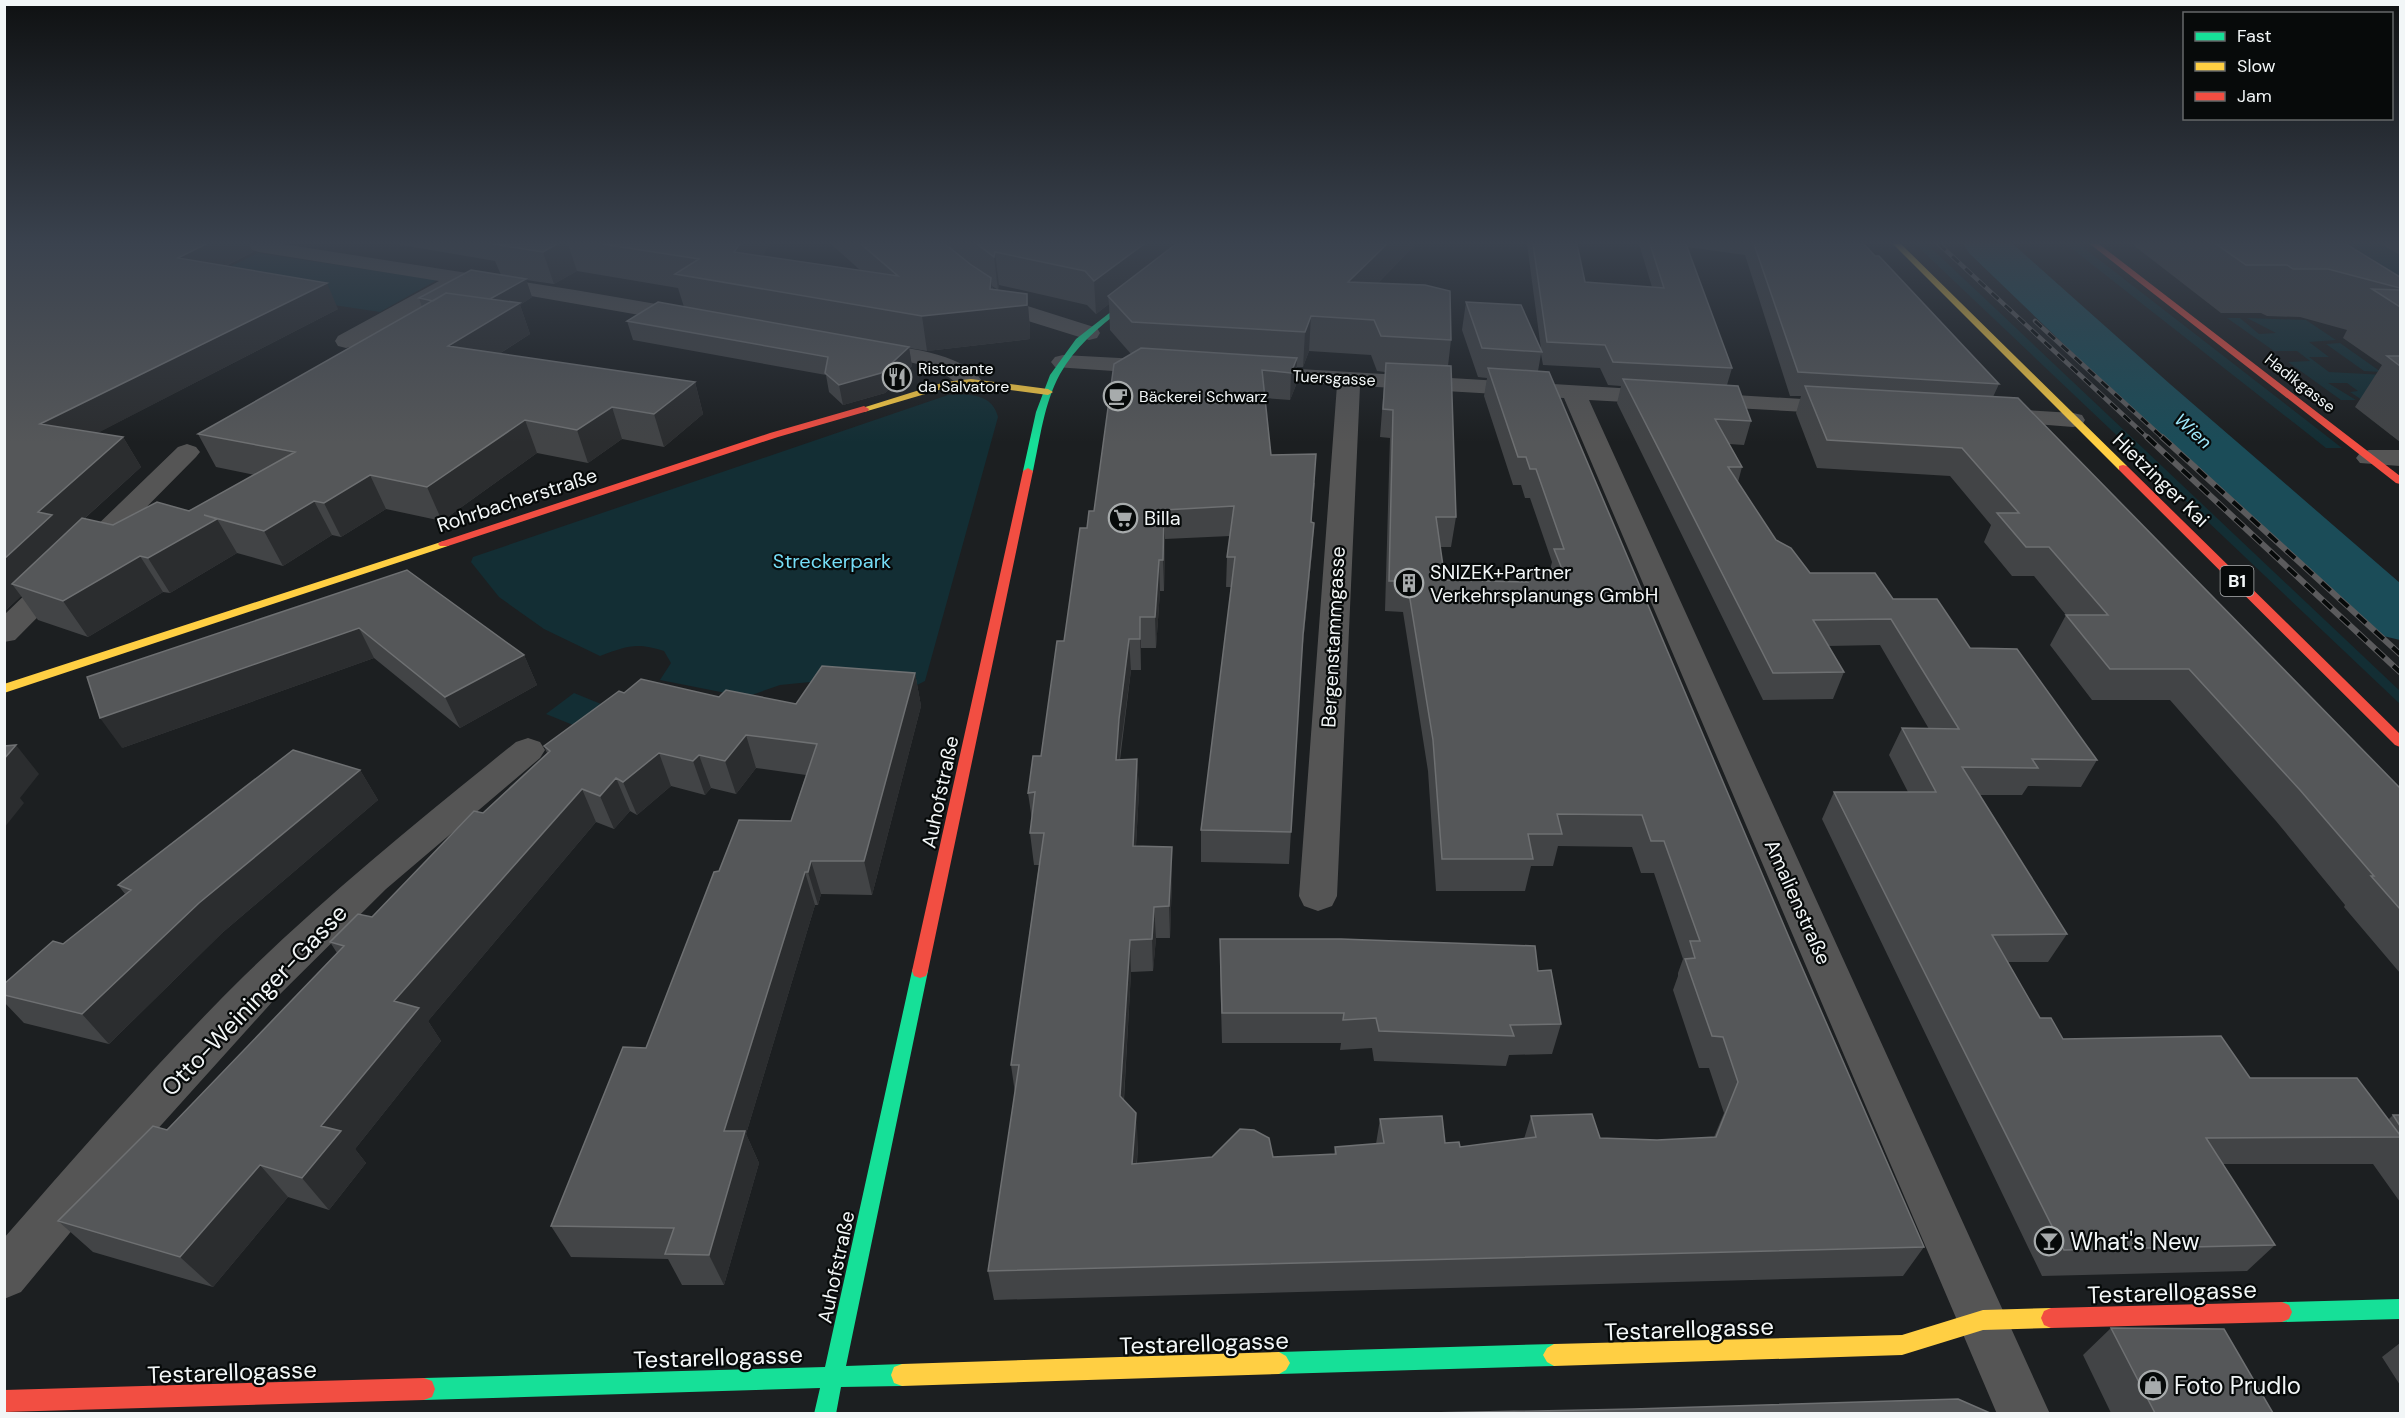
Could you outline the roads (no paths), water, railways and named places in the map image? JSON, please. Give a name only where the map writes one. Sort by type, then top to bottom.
[{"type":"street","points":[[346,341],[401,310]]},
{"type":"street","points":[[651,310],[709,320]]},
{"type":"street","points":[[1017,310],[1089,333]]},
{"type":"street","name":"Auhofstraße","points":[[825,1413],[1036,436],[1048,392],[1063,362],[1089,333],[1118,310]]},
{"type":"street","name":"Hietzinger Kai","points":[[1963,310],[2400,742]]},
{"type":"street","name":"Hadikgasse","points":[[2179,310],[2400,481]]},
{"type":"street","points":[[850,345],[942,363],[971,382]]},
{"type":"street","points":[[1063,362],[1181,369]]},
{"type":"street","name":"Tuersgasse","points":[[1229,372],[1865,408]]},
{"type":"street","name":"Bergenstammgasse","points":[[1318,896],[1348,379]]},
{"type":"street","name":"Rohrbacherstraße","points":[[4,689],[793,429],[937,386],[971,382],[1048,392]]},
{"type":"street","name":"Amalienstraße","points":[[1573,391],[2024,1413]]},
{"type":"street","points":[[1970,414],[2073,420]]},
{"type":"street","points":[[4,633],[187,452]]},
{"type":"street","points":[[2369,458],[2400,458]]},
{"type":"street","name":"Otto-Weininger-Gasse","points":[[4,1275],[120,1139],[258,989],[373,879],[528,750]]},
{"type":"street","name":"Testarellogasse","points":[[4,1401],[1902,1345],[1983,1320],[2400,1309]]},
{"type":"waterway","name":"Wien","points":[[2057,310],[2400,619]]},
{"type":"railway","points":[[2010,310],[2149,439]]},
{"type":"railway","points":[[2035,321],[2164,439]]},
{"type":"railway","points":[[2147,437],[2400,672]]},
{"type":"railway","points":[[2162,437],[2400,654]]},
{"type":"place","name":"Ristorante da Salvatore","points":[[897,377]]},
{"type":"place","name":"Bäckerei Schwarz","points":[[1118,396]]},
{"type":"place","name":"Billa","points":[[1123,518]]},
{"type":"place","name":"SNIZEK+Partner Verkehrsplanungs GmbH","points":[[1409,583]]},
{"type":"place","name":"What's New","points":[[2049,1241]]},
{"type":"place","name":"Foto Prudlo","points":[[2153,1385]]},
{"type":"park label","name":"Streckerpark","points":[[832,561]]}]
